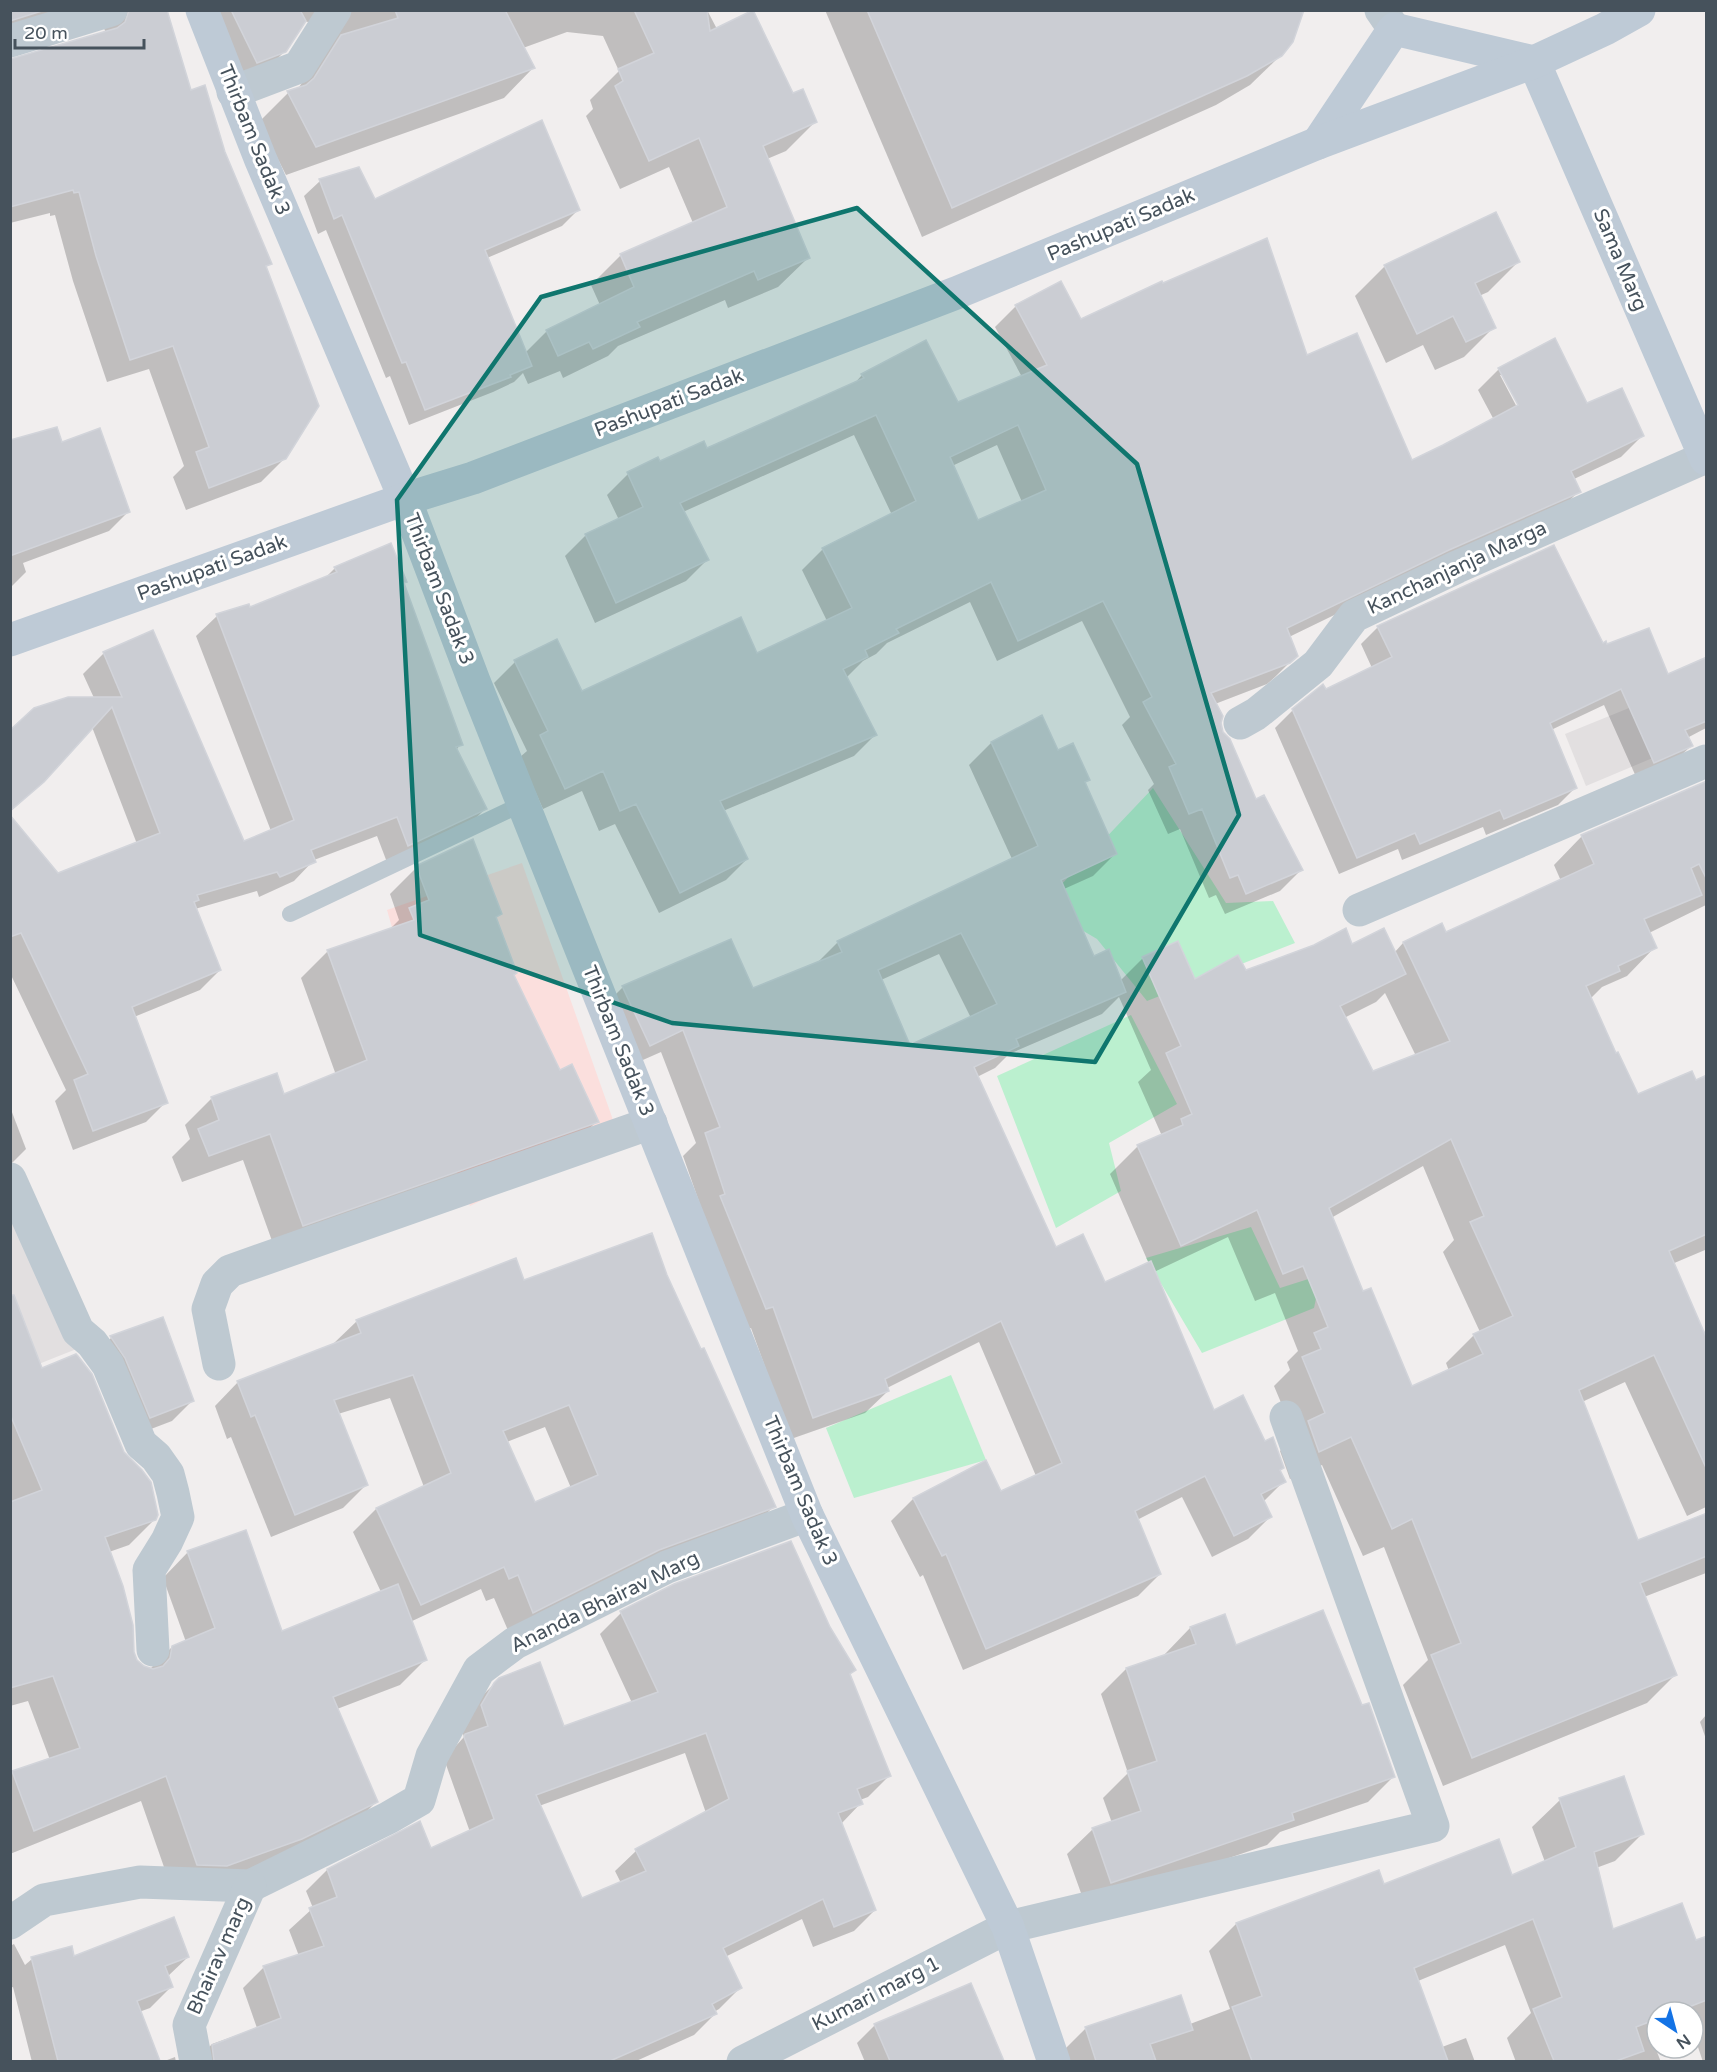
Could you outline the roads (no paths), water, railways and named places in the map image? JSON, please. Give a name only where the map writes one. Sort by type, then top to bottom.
[{"type":"main road","name":"Thirbam Sadak 3","points":[[202,10],[260,158],[405,499],[807,1515],[1008,1927],[1054,2061]]},
{"type":"main road","name":"Pashupati Sadak","points":[[10,640],[405,499],[484,474],[945,298],[1318,143],[1534,62],[1605,29],[1639,10]]},
{"type":"main road","points":[[1318,143],[1387,20],[1534,62]]},
{"type":"main road","name":"Sama Marg","points":[[1534,62],[1706,458]]},
{"type":"street","points":[[10,41],[111,10]]},
{"type":"street","points":[[233,92],[299,67],[324,30],[334,10]]},
{"type":"street","name":"Kanchanjanja Marga","points":[[1240,723],[1256,714],[1318,664],[1354,616],[1468,562],[1706,458]]},
{"type":"street","points":[[1359,910],[1707,761]]},
{"type":"street","points":[[219,1364],[208,1309],[217,1284],[230,1271],[651,1123]]},
{"type":"street","points":[[10,1179],[78,1331],[92,1343],[108,1365],[141,1444],[156,1457],[168,1474],[178,1517],[150,1570],[153,1650]]},
{"type":"street","name":"Kumari marg 1","points":[[743,2061],[1008,1927],[1433,1826],[1286,1417]]},
{"type":"street","name":"Ananda Bhairav Marg","points":[[10,1923],[44,1900],[140,1882],[250,1886],[388,1818],[418,1800],[432,1755],[479,1670],[515,1643],[667,1567],[807,1515]]},
{"type":"street","name":"Bhairav marg","points":[[196,2061],[189,2025],[250,1886]]},
{"type":"lane","points":[[290,914],[524,804]]}]
